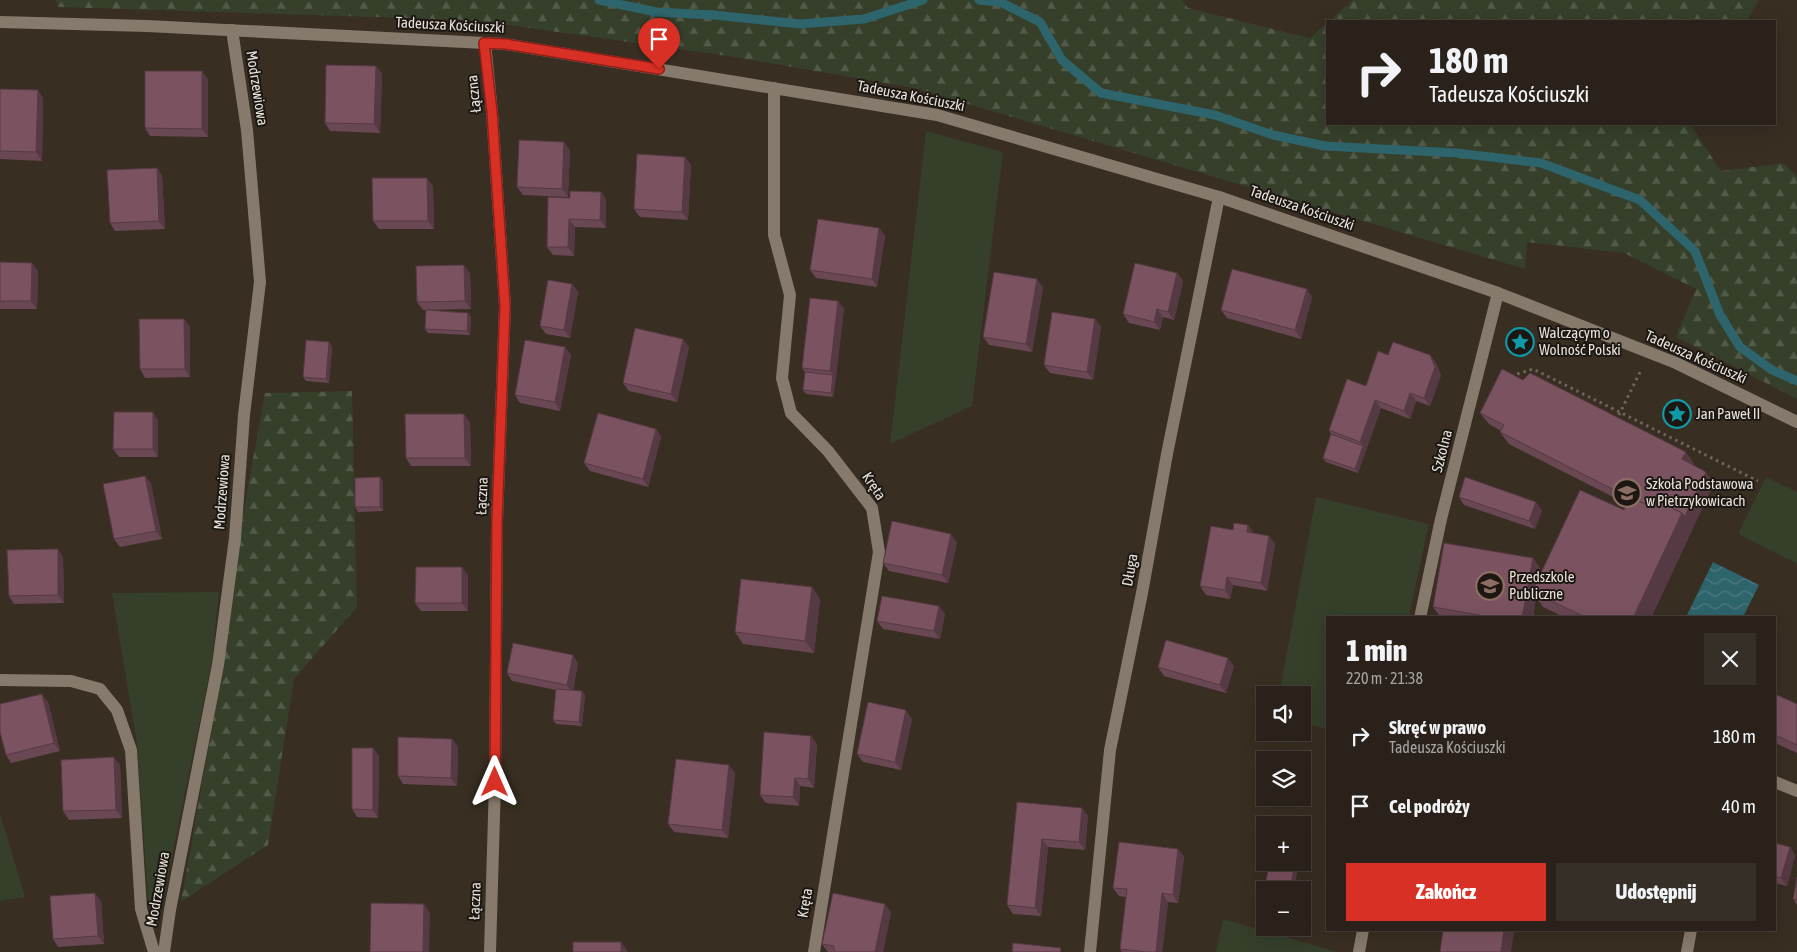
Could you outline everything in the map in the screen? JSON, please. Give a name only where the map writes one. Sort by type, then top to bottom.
[{"type":"street","name":"Tadeusza Kościuszki","points":[[0,22],[232,30],[505,44],[937,115],[1219,197],[1498,293],[1676,363],[1797,422]]},
{"type":"street","name":"Modrzewiowa","points":[[164,952],[170,910],[218,665],[235,538],[244,415],[260,282],[247,130],[232,30]]},
{"type":"street","name":"Łączna","points":[[484,43],[492,112],[505,306],[497,521],[495,782],[490,952]]},
{"type":"street","name":"Kręta","points":[[774,88],[774,235],[790,295],[782,378],[792,413],[828,451],[872,508],[879,552],[814,952]]},
{"type":"street","name":"Długa","points":[[1090,952],[1110,750],[1219,197]]},
{"type":"street","name":"Szkolna","points":[[1420,616],[1441,520],[1498,293]]},
{"type":"street","points":[[0,680],[71,681],[100,690],[117,710],[131,750],[141,909],[154,952]]},
{"type":"street","points":[[1776,782],[1797,791]]},
{"type":"street","points":[[1359,952],[1363,931]]},
{"type":"street","points":[[1687,952],[1691,931]]},
{"type":"path","points":[[1615,424],[1643,367]]},
{"type":"path","points":[[1504,378],[1533,370],[1758,481]]},
{"type":"green space","points":[[56,0],[1182,0],[1188,8],[1310,38],[1326,24],[1326,125],[1691,125],[1721,171],[1783,163],[1797,176],[1797,399],[1676,337],[1696,289],[1624,253],[1527,242],[1525,269],[914,88],[728,56],[472,20],[58,7]]},
{"type":"green space","points":[[1353,0],[1759,0],[1748,20],[1330,20]]},
{"type":"green space","points":[[926,131],[1003,152],[972,406],[890,444]]},
{"type":"green space","points":[[352,391],[357,607],[294,679],[268,845],[181,902],[226,648],[243,514],[265,393]]},
{"type":"green space","points":[[1766,477],[1797,492],[1797,564],[1738,534]]},
{"type":"green space","points":[[1316,497],[1429,524],[1409,616],[1326,616],[1326,729],[1311,725],[1311,686],[1281,686]]},
{"type":"green space","points":[[219,592],[212,662],[157,930],[148,899],[137,744],[112,593]]},
{"type":"green space","points":[[0,813],[25,897],[0,901]]},
{"type":"green space","points":[[1223,919],[1256,929],[1256,936],[1282,936],[1337,952],[1216,952]]},
{"type":"water","points":[[1713,562],[1759,585],[1744,616],[1686,616]]},
{"type":"building","points":[[326,65],[376,66],[374,124],[325,123]]},
{"type":"building","points":[[145,71],[202,71],[202,129],[145,128]]},
{"type":"building","points":[[0,89],[38,90],[36,152],[0,151]]},
{"type":"building","points":[[519,140],[564,142],[562,189],[517,187]]},
{"type":"building","points":[[637,154],[685,157],[682,212],[634,209]]},
{"type":"building","points":[[157,168],[159,221],[110,223],[107,170]]},
{"type":"building","points":[[372,178],[427,178],[428,221],[373,221]]},
{"type":"building","points":[[570,191],[601,192],[600,220],[569,219],[568,247],[547,247],[548,197],[570,198]]},
{"type":"building","points":[[818,219],[879,228],[872,279],[810,270]]},
{"type":"building","points":[[0,262],[32,263],[31,301],[0,301]]},
{"type":"building","points":[[1135,263],[1177,273],[1168,312],[1157,309],[1154,322],[1123,314]]},
{"type":"building","points":[[464,265],[465,301],[417,302],[416,266]]},
{"type":"building","points":[[1232,269],[1307,289],[1295,330],[1221,310]]},
{"type":"building","points":[[994,272],[1037,279],[1026,344],[983,337]]},
{"type":"building","points":[[548,280],[572,284],[564,330],[540,326]]},
{"type":"building","points":[[810,298],[838,301],[830,371],[802,368]]},
{"type":"building","points":[[426,310],[468,313],[467,331],[425,329]]},
{"type":"building","points":[[1052,312],[1095,319],[1087,372],[1044,365]]},
{"type":"building","points":[[139,319],[184,319],[185,369],[140,369]]},
{"type":"building","points":[[635,328],[683,339],[671,394],[623,383]]},
{"type":"building","points":[[306,340],[329,342],[326,379],[303,377]]},
{"type":"building","points":[[525,340],[565,347],[555,402],[515,395]]},
{"type":"building","points":[[1393,342],[1430,355],[1435,367],[1424,398],[1410,393],[1404,411],[1375,400],[1360,442],[1329,430],[1347,379],[1366,386],[1378,351],[1388,355]]},
{"type":"building","points":[[1502,369],[1523,380],[1530,373],[1686,452],[1682,459],[1706,472],[1685,516],[1658,501],[1654,508],[1630,498],[1500,432],[1504,425],[1480,413]]},
{"type":"building","points":[[805,372],[833,375],[831,393],[803,390]]},
{"type":"building","points":[[114,412],[153,412],[153,449],[113,449]]},
{"type":"building","points":[[598,413],[656,429],[643,479],[584,463]]},
{"type":"building","points":[[405,414],[464,414],[465,458],[406,458]]},
{"type":"building","points":[[1331,434],[1363,446],[1355,469],[1323,458]]},
{"type":"building","points":[[145,476],[156,531],[114,539],[103,484]]},
{"type":"building","points":[[380,477],[380,507],[355,507],[355,478]]},
{"type":"building","points":[[1465,477],[1536,502],[1529,521],[1459,497]]},
{"type":"building","points":[[1580,490],[1624,510],[1630,497],[1654,508],[1658,501],[1682,513],[1634,616],[1583,616],[1532,592]]},
{"type":"building","points":[[892,521],[951,534],[942,575],[883,563]]},
{"type":"building","points":[[1234,523],[1248,525],[1247,532],[1269,536],[1261,583],[1227,577],[1225,590],[1200,586],[1211,526],[1233,530]]},
{"type":"building","name":"Przedszkole Publiczne","points":[[1444,543],[1533,558],[1522,616],[1485,616],[1433,607]]},
{"type":"building","points":[[58,549],[58,595],[9,596],[7,550]]},
{"type":"building","points":[[416,567],[462,567],[462,603],[415,603]]},
{"type":"building","points":[[741,579],[812,587],[805,641],[735,632]]},
{"type":"building","points":[[882,596],[939,606],[934,631],[877,621]]},
{"type":"building","points":[[1166,640],[1228,658],[1220,685],[1158,667]]},
{"type":"building","points":[[513,643],[573,655],[567,685],[507,673]]},
{"type":"building","points":[[556,689],[582,691],[579,722],[553,720]]},
{"type":"building","points":[[42,694],[54,743],[6,755],[0,732],[0,704]]},
{"type":"building","points":[[1776,694],[1797,704],[1797,745],[1776,735]]},
{"type":"building","points":[[868,702],[906,710],[895,762],[857,754]]},
{"type":"building","points":[[764,732],[811,736],[808,779],[795,778],[793,797],[760,795]]},
{"type":"building","points":[[398,737],[452,739],[451,778],[398,776]]},
{"type":"building","points":[[352,748],[373,748],[373,810],[352,809]]},
{"type":"building","points":[[114,757],[116,810],[63,811],[61,760]]},
{"type":"building","points":[[676,759],[729,765],[722,830],[668,824]]},
{"type":"building","points":[[1017,802],[1082,808],[1079,842],[1042,839],[1035,908],[1007,905]]},
{"type":"building","points":[[1119,842],[1178,849],[1173,895],[1162,893],[1156,952],[1120,949],[1127,889],[1113,888]]},
{"type":"building","points":[[1776,843],[1790,847],[1781,878],[1776,876]]},
{"type":"building","points":[[1268,871],[1293,871],[1292,881],[1266,880]]},
{"type":"building","points":[[1797,877],[1797,900],[1793,899]]},
{"type":"building","points":[[95,893],[98,936],[53,939],[50,896]]},
{"type":"building","points":[[833,893],[885,904],[875,952],[834,952],[834,946],[822,944]]},
{"type":"building","points":[[371,903],[424,904],[423,952],[370,952]]},
{"type":"building","points":[[1443,931],[1504,931],[1501,952],[1440,952]]},
{"type":"building","points":[[573,942],[621,942],[621,952],[573,952]]},
{"type":"building","points":[[1013,943],[1061,948],[1060,952],[1012,952]]},
{"type":"waterway","points":[[599,0],[656,12],[714,15],[800,24],[864,19],[923,0]]},
{"type":"waterway","points":[[979,0],[1000,2],[1040,22],[1062,60],[1101,93],[1215,115],[1273,135],[1325,146],[1457,153],[1541,163],[1640,200],[1695,251],[1720,315],[1740,347],[1772,370],[1797,381]]},
{"type":"place","name":"Walczącym o Wolność Polski","points":[[1520,342]]},
{"type":"place","name":"Jan Paweł II","points":[[1677,414]]},
{"type":"place","name":"Szkoła Podstawowa w Pietrzykowicach","points":[[1627,493]]},
{"type":"place","name":"Przedszkole Publiczne","points":[[1490,586]]},
{"type":"route","points":[[495,782],[497,521],[505,306],[492,112],[484,43],[505,44],[659,69]]}]
